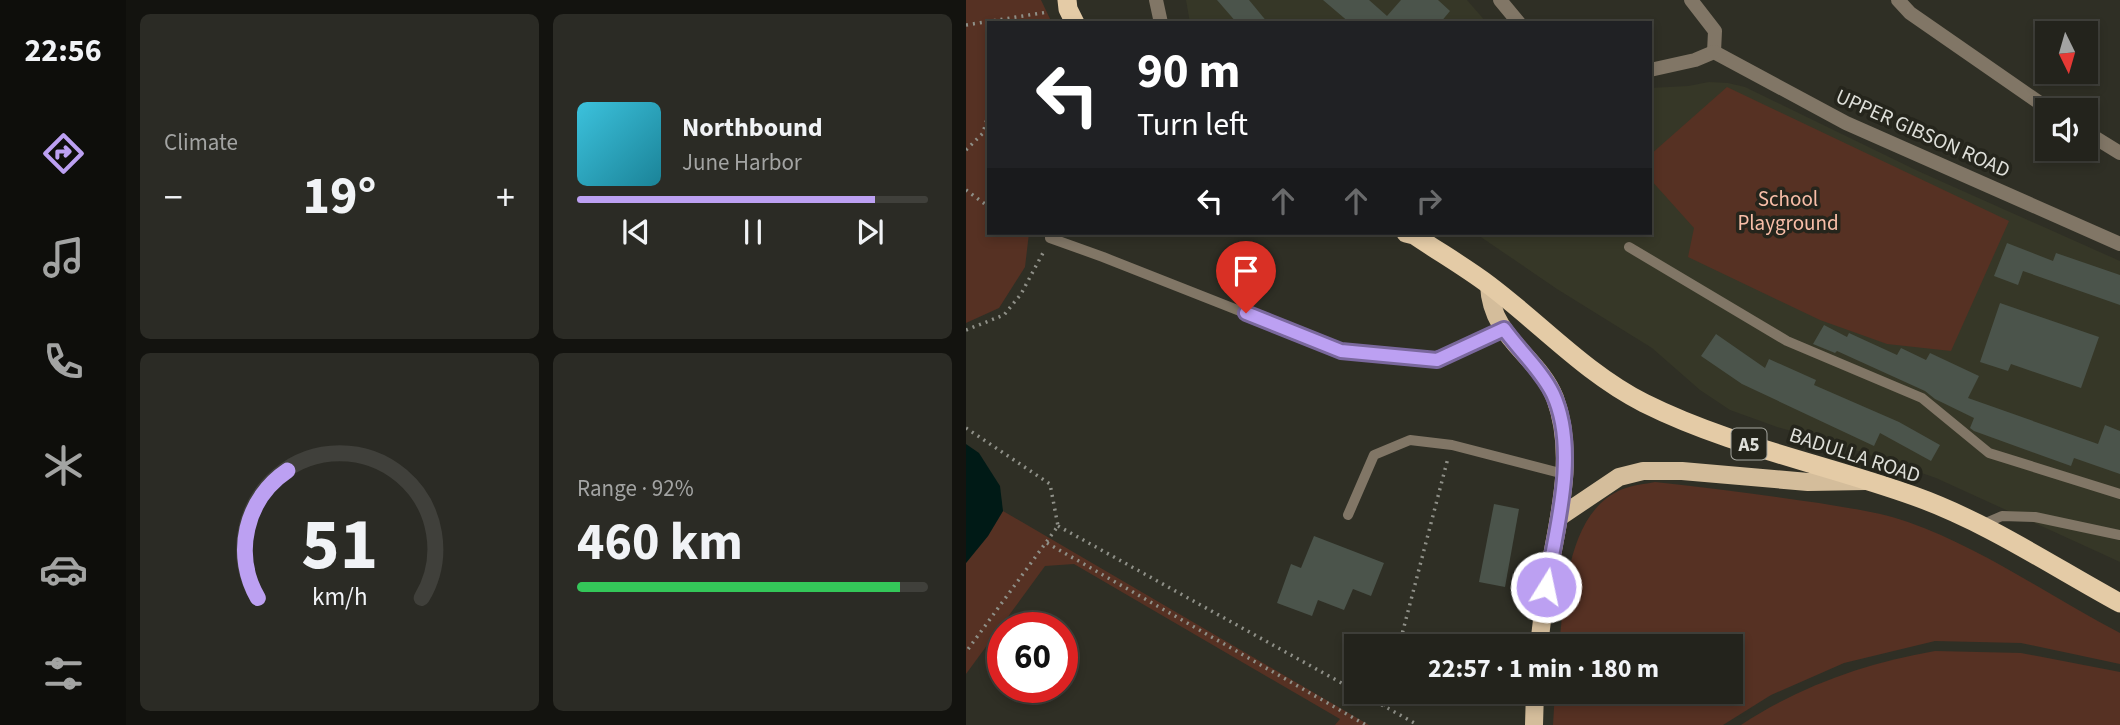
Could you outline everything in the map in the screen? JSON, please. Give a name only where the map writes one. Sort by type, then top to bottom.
[{"type":"highway","name":"BADULLA ROAD","points":[[1414,235],[1489,285],[1613,386],[1643,403],[1729,438],[1916,497],[2021,545],[2120,603]]},
{"type":"main road","points":[[1489,285],[1494,313],[1547,383],[1554,395],[1561,421],[1564,474],[1561,516],[1550,565],[1541,634]]},
{"type":"main road","points":[[1561,516],[1619,477],[1643,471],[1682,471],[1808,482],[1868,481]]},
{"type":"main road","points":[[1534,725],[1535,704]]},
{"type":"street","points":[[1156,0],[1161,21]]},
{"type":"street","points":[[1500,0],[1517,21]]},
{"type":"street","points":[[1652,71],[1695,60],[1714,52],[1715,31],[1691,0]]},
{"type":"street","points":[[1898,0],[1910,13],[2035,100]]},
{"type":"street","name":"UPPER GIBSON ROAD","points":[[1714,52],[1846,123],[2120,244]]},
{"type":"street","points":[[2098,139],[2120,153]]},
{"type":"lane","points":[[1050,239],[1103,257],[1341,351],[1437,360],[1504,329]]},
{"type":"lane","points":[[1629,247],[1787,341],[1922,398],[1989,453],[2120,494]]},
{"type":"lane","points":[[1348,515],[1374,455],[1410,440],[1452,445],[1564,474]]},
{"type":"lane","points":[[1980,526],[1990,519],[2002,516],[2035,517],[2120,535]]},
{"type":"path","points":[[994,21],[1070,10]]},
{"type":"path","points":[[966,25],[987,22]]},
{"type":"path","points":[[966,150],[983,133],[987,119]]},
{"type":"path","points":[[966,190],[987,206]]},
{"type":"path","points":[[966,330],[1004,315],[1026,286],[1050,239]]},
{"type":"path","points":[[966,429],[1050,484],[1058,526],[966,652]]},
{"type":"path","points":[[1402,634],[1452,445]]},
{"type":"path","points":[[1058,526],[1344,684]]},
{"type":"path","points":[[1047,543],[1366,725]]},
{"type":"path","points":[[1379,704],[1418,725]]},
{"type":"path","points":[[1353,725],[1357,720]]},
{"type":"shaded area","points":[[1186,0],[1467,0],[1485,21],[1190,21]]},
{"type":"shaded area","points":[[1709,82],[1745,87],[1918,171],[2120,261],[2120,562],[1936,478],[1730,410],[1700,390],[1652,348],[1557,289],[1478,235],[1652,235],[1652,88]]},
{"type":"green space","points":[[966,0],[1041,0],[1051,21],[987,21],[987,235],[1029,235],[1025,267],[999,308],[966,323]]},
{"type":"green space","name":"School Playground","points":[[1727,87],[2009,221],[1951,351],[1887,344],[1820,320],[1688,257],[1694,228],[1652,181],[1652,153]]},
{"type":"green space","points":[[1655,482],[1737,492],[1819,503],[1908,522],[1990,559],[2120,633],[2120,664],[2021,643],[1935,641],[1844,663],[1771,695],[1723,725],[1553,725],[1554,704],[1743,704],[1743,634],[1560,634],[1567,580],[1580,535],[1590,516],[1604,500],[1623,489]]},
{"type":"green space","points":[[1003,511],[1369,725],[1335,725],[1340,719],[1074,564],[1045,566],[1011,612],[987,612],[987,645],[966,674],[966,563],[988,536]]},
{"type":"green space","points":[[1935,651],[2021,653],[2120,672],[2120,725],[1741,725],[1786,699],[1834,678],[1884,662]]},
{"type":"water","points":[[966,444],[979,453],[1000,486],[1003,511],[988,536],[966,563]]},
{"type":"building","points":[[1217,0],[1249,0],[1266,21],[1235,21]]},
{"type":"building","points":[[1323,0],[1369,0],[1387,16],[1401,0],[1438,0],[1450,11],[1442,21],[1348,21]]},
{"type":"building","points":[[2007,243],[2053,261],[2056,253],[2120,275],[2120,305],[2023,271],[2018,285],[1994,276]]},
{"type":"building","points":[[2000,303],[2099,337],[2081,388],[2011,364],[2008,371],[1980,362]]},
{"type":"building","points":[[1824,325],[1847,337],[1849,333],[1897,355],[1901,348],[1926,360],[1930,353],[1979,376],[1968,398],[2098,444],[2105,425],[2120,431],[2120,474],[2074,458],[2071,466],[1974,431],[1970,428],[1974,418],[1935,399],[1925,391],[1837,351],[1835,353],[1813,344]]},
{"type":"building","points":[[1716,334],[1765,368],[1769,359],[1816,380],[1814,385],[1899,422],[1940,445],[1931,461],[1880,433],[1874,446],[1742,384],[1701,356]]},
{"type":"building","points":[[1494,504],[1519,509],[1505,587],[1479,582]]},
{"type":"building","points":[[1314,536],[1384,563],[1371,596],[1353,589],[1344,610],[1318,600],[1312,616],[1277,603],[1291,564],[1301,568]]},
{"type":"route","points":[[1246,313],[1341,351],[1437,360],[1504,329],[1547,383],[1554,395],[1561,421],[1564,474],[1561,516],[1546,587]]}]
